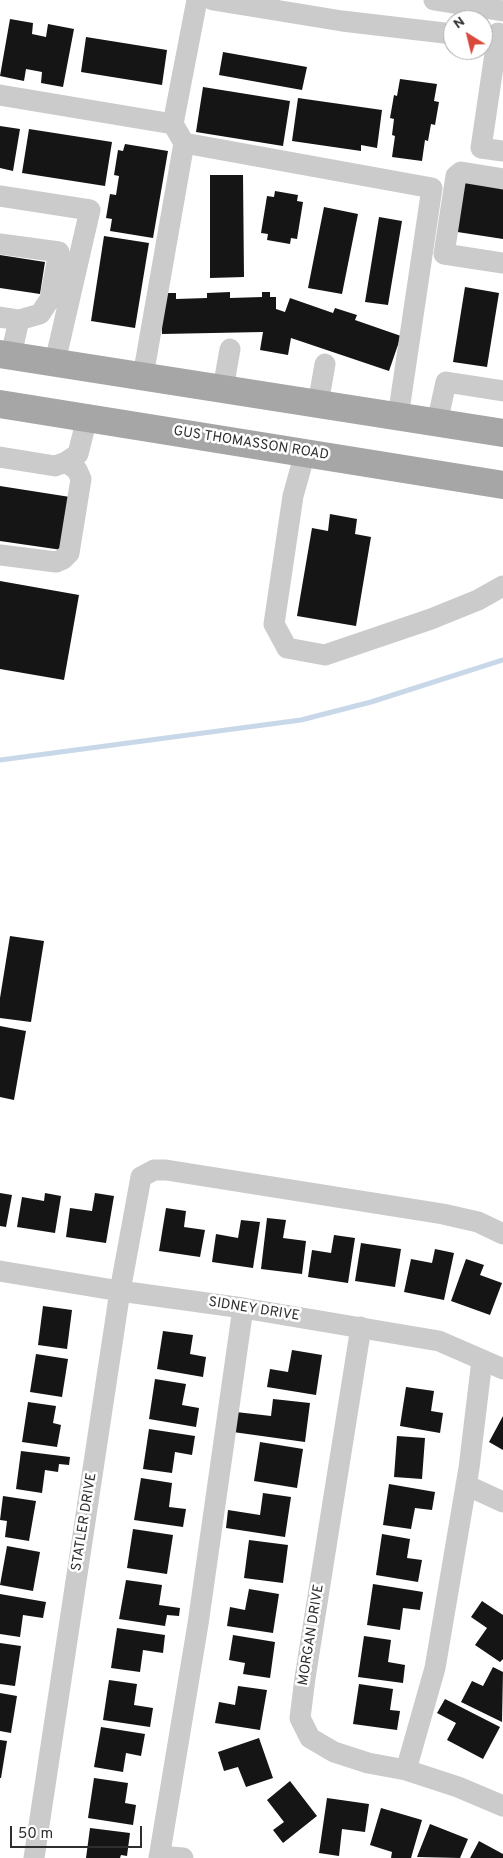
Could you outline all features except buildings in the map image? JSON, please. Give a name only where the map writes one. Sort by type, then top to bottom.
[{"type":"main road","points":[[5,355],[503,433]]},
{"type":"main road","name":"GUS THOMASSON ROAD","points":[[0,404],[503,484]]},
{"type":"street","points":[[144,376],[184,143],[173,124],[197,0]]},
{"type":"street","points":[[213,0],[342,21],[443,33]]},
{"type":"street","points":[[434,0],[503,11]]},
{"type":"street","points":[[498,33],[481,148],[503,151]]},
{"type":"street","points":[[0,95],[173,124]]},
{"type":"street","points":[[184,143],[432,188],[398,417]]},
{"type":"street","points":[[503,178],[461,172],[456,176],[444,254],[503,263]]},
{"type":"street","points":[[0,196],[90,210],[55,362]]},
{"type":"street","points":[[0,244],[59,252],[50,299],[40,314],[9,318],[5,355]]},
{"type":"street","points":[[223,389],[230,350]]},
{"type":"street","points":[[318,404],[325,364]]},
{"type":"street","points":[[437,423],[446,382],[503,391]]},
{"type":"street","points":[[0,457],[55,466],[66,462],[78,454],[87,418]]},
{"type":"street","points":[[305,453],[293,496],[274,624],[287,648],[325,655],[430,619],[478,600],[503,586]]},
{"type":"street","points":[[0,555],[56,562],[63,559],[69,553],[72,546],[81,479],[77,470],[66,462]]},
{"type":"street","name":"STATLER DRIVE","points":[[34,1858],[120,1292],[142,1177],[154,1170],[166,1170],[443,1214],[478,1222],[503,1234]]},
{"type":"street","name":"SIDNEY DRIVE","points":[[0,1271],[120,1292],[243,1308],[439,1341],[503,1369]]},
{"type":"street","points":[[183,1858],[159,1857],[198,1624],[243,1308]]},
{"type":"street","name":"MORGAN DRIVE","points":[[361,1327],[300,1718],[310,1738],[334,1752],[368,1763],[406,1770],[458,1787],[503,1806]]},
{"type":"street","points":[[406,1770],[435,1668],[466,1485],[482,1360]]},
{"type":"street","points":[[466,1485],[503,1502]]},
{"type":"waterway","points":[[0,760],[301,720],[371,702],[503,660]]}]
